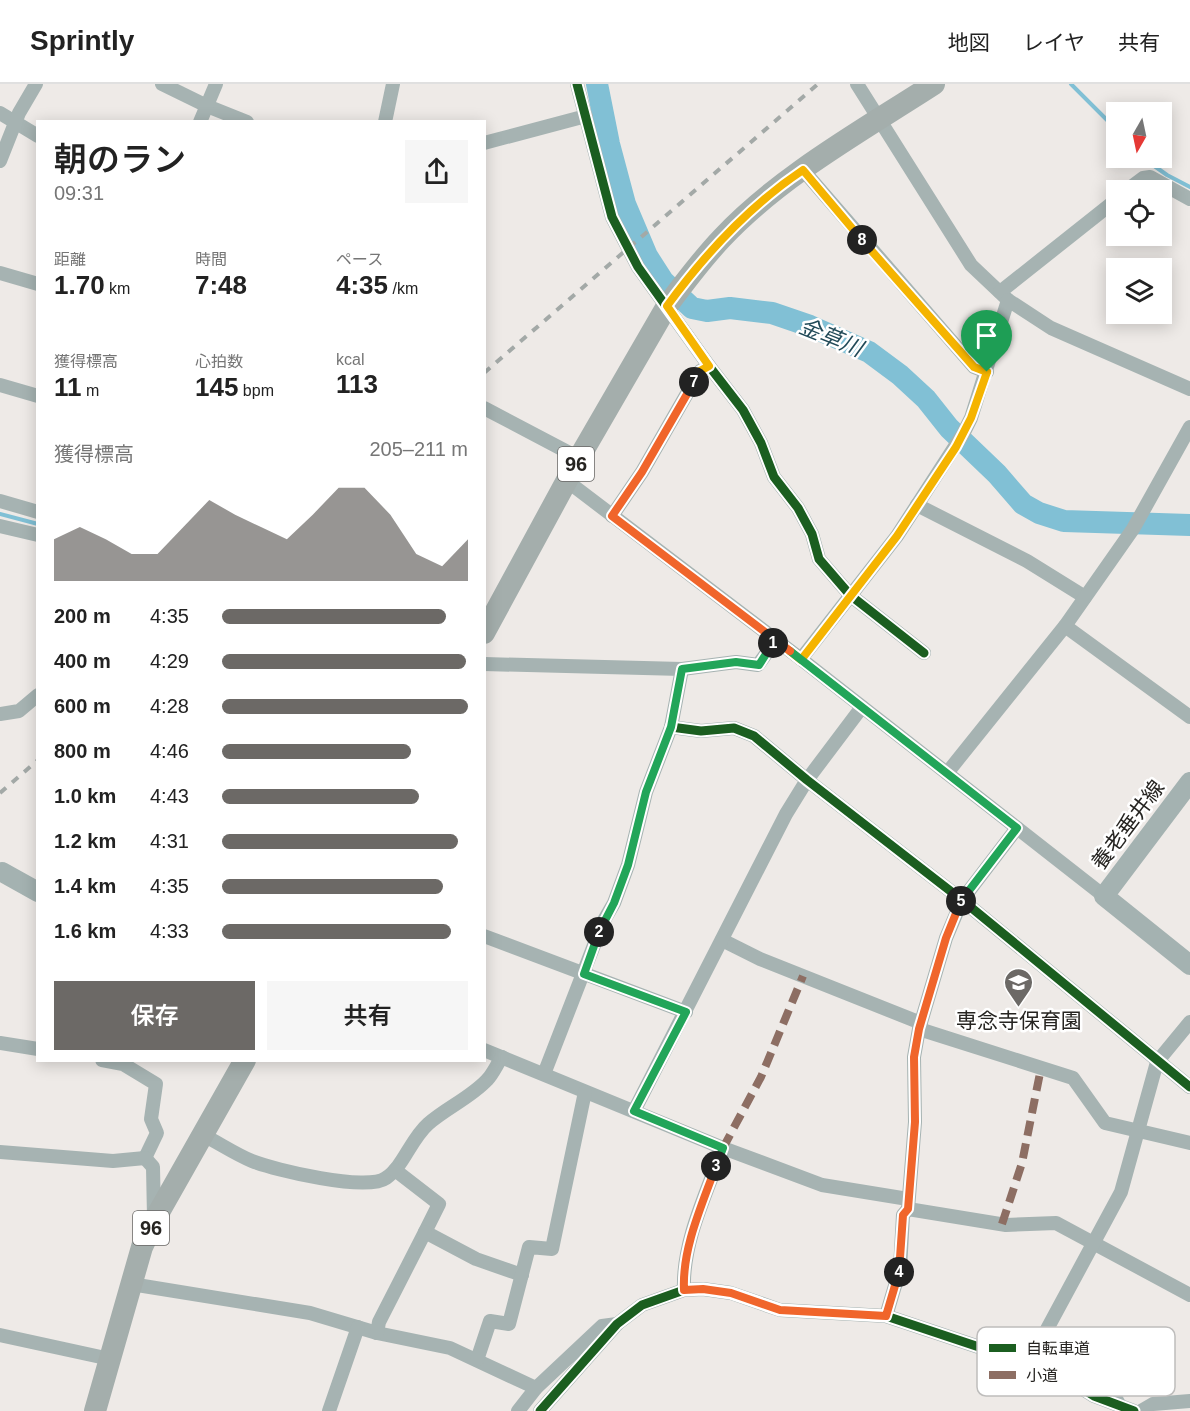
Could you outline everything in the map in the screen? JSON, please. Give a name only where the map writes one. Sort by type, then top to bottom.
[{"type":"main road","name":"96","points":[[486,629],[579,458],[675,296],[722,237],[783,183],[934,84]]},
{"type":"main road","name":"養老垂井線","points":[[1190,782],[1104,896],[1190,964]]},
{"type":"main road","points":[[1,873],[36,890]]},
{"type":"main road","name":"96","points":[[95,1411],[142,1247],[155,1219],[244,1062]]},
{"type":"street","points":[[0,161],[18,113],[36,84]]},
{"type":"street","points":[[162,84],[242,120]]},
{"type":"street","points":[[201,120],[216,84]]},
{"type":"street","points":[[385,120],[393,84]]},
{"type":"street","points":[[570,84],[579,91],[612,217],[638,267],[675,296],[709,366],[743,410],[761,443],[774,477],[798,508],[812,534],[819,559],[850,595],[924,653]]},
{"type":"street","points":[[857,84],[971,265],[1004,296],[1051,328],[1190,389]]},
{"type":"street","points":[[0,113],[36,135]]},
{"type":"street","points":[[486,142],[585,116]]},
{"type":"street","points":[[803,170],[974,367],[987,372]]},
{"type":"street","points":[[1139,180],[1143,177],[1156,180]]},
{"type":"street","points":[[1172,189],[1190,198]]},
{"type":"street","points":[[801,660],[897,536],[959,440],[971,418],[987,372],[1004,296],[1106,209]]},
{"type":"street","points":[[0,273],[36,283]]},
{"type":"street","points":[[612,516],[642,472],[700,371],[709,366]]},
{"type":"street","points":[[0,385],[36,395]]},
{"type":"street","points":[[486,409],[579,458]]},
{"type":"street","points":[[947,773],[1065,626],[1136,523],[1190,427]]},
{"type":"street","points":[[567,481],[776,640],[1104,896]]},
{"type":"street","points":[[0,501],[36,511]]},
{"type":"street","points":[[917,505],[1027,561],[1085,597]]},
{"type":"street","points":[[0,526],[36,535]]},
{"type":"street","points":[[1065,626],[1190,717]]},
{"type":"street","points":[[486,664],[682,669],[736,662],[759,665],[776,640]]},
{"type":"street","points":[[544,1074],[603,922],[614,903],[628,865],[646,792],[671,727],[682,669]]},
{"type":"street","points":[[0,714],[19,711],[36,697]]},
{"type":"street","points":[[634,1111],[786,814],[807,780],[862,707]]},
{"type":"street","points":[[671,727],[701,731],[734,728],[754,736],[962,900],[1190,1087]]},
{"type":"street","points":[[886,1316],[900,1269],[903,1215],[908,1204],[915,1122],[914,1057],[920,1026],[946,938],[962,900],[1017,828]]},
{"type":"street","points":[[486,937],[686,1012]]},
{"type":"street","points":[[722,940],[760,959],[920,1026],[1072,1078],[1105,1123],[1190,1143]]},
{"type":"street","points":[[1048,1327],[1121,1192],[1157,1062],[1190,1022]]},
{"type":"street","points":[[0,1043],[36,1049]]},
{"type":"street","points":[[486,1051],[723,1148],[822,1185],[1006,1225],[1056,1223],[1190,1295]]},
{"type":"street","points":[[203,1135],[248,1160],[304,1175],[364,1183],[385,1180],[395,1170],[410,1143],[428,1124],[464,1100],[488,1079],[502,1057]]},
{"type":"street","points":[[112,1062],[123,1064],[156,1084],[151,1119],[157,1133],[145,1158]]},
{"type":"street","points":[[477,1360],[490,1321],[509,1324],[529,1247],[552,1249],[585,1092]]},
{"type":"street","points":[[684,1290],[687,1256],[699,1212],[723,1148]]},
{"type":"street","points":[[0,1152],[113,1161],[145,1158]]},
{"type":"street","points":[[145,1158],[153,1167],[153,1214],[155,1219]]},
{"type":"street","points":[[377,1333],[379,1322],[439,1204],[395,1170]]},
{"type":"street","points":[[425,1232],[476,1259],[522,1275]]},
{"type":"street","points":[[131,1284],[310,1313],[377,1333],[450,1348],[536,1388]]},
{"type":"street","points":[[540,1411],[617,1324],[642,1305],[684,1290],[703,1289],[731,1293],[780,1310],[886,1316],[977,1346]]},
{"type":"street","points":[[518,1411],[536,1388],[602,1326],[617,1324]]},
{"type":"street","points":[[329,1411],[358,1327]]},
{"type":"street","points":[[0,1335],[110,1359]]},
{"type":"street","points":[[1094,1396],[1134,1411]]},
{"type":"street","points":[[1114,1396],[1120,1406]]},
{"type":"street","points":[[1141,1411],[1154,1404],[1190,1401]]},
{"type":"waterway","name":"金草川","points":[[597,84],[609,144],[625,204],[647,256],[663,281],[692,308],[707,311],[730,308],[772,313],[810,326],[869,352],[900,375],[926,399],[949,428],[997,474],[1023,504],[1039,513],[1064,521],[1190,525]]},
{"type":"waterway","points":[[1071,84],[1106,119]]},
{"type":"waterway","points":[[1157,168],[1190,187]]},
{"type":"waterway","points":[[0,514],[36,523]]},
{"type":"railway","points":[[486,371],[818,84]]},
{"type":"railway","points":[[0,793],[36,762]]},
{"type":"marked path","points":[[723,1148],[761,1077],[803,976]]},
{"type":"marked path","points":[[1002,1224],[1022,1163],[1041,1068]]},
{"type":"cycle path","points":[[577,84],[612,217],[638,267],[743,410],[761,443],[774,477],[798,508],[812,534],[819,559],[850,595],[924,653]]},
{"type":"cycle path","points":[[671,727],[701,731],[734,728],[754,736],[962,900],[1190,1087]]},
{"type":"cycle path","points":[[540,1411],[617,1324],[642,1305],[684,1290],[703,1289],[731,1293],[780,1310],[886,1316],[977,1346]]},
{"type":"cycle path","points":[[1094,1396],[1134,1411]]},
{"type":"place","name":"専念寺保育園","points":[[1019,1008]]},
{"type":"route","points":[[987,372],[971,418],[956,447],[897,536],[801,660],[776,640],[759,665],[736,662],[682,669],[671,727],[646,792],[628,865],[614,903],[603,922],[584,974],[686,1012],[634,1111],[723,1148],[699,1212],[687,1256],[684,1290],[703,1289],[731,1293],[780,1310],[886,1316],[900,1269],[903,1215],[908,1209],[915,1122],[914,1057],[919,1029],[946,938],[962,900],[1017,828],[801,660],[612,516],[642,472],[700,371],[709,366],[667,306],[722,237],[783,183],[803,170],[974,367],[987,372]]}]
